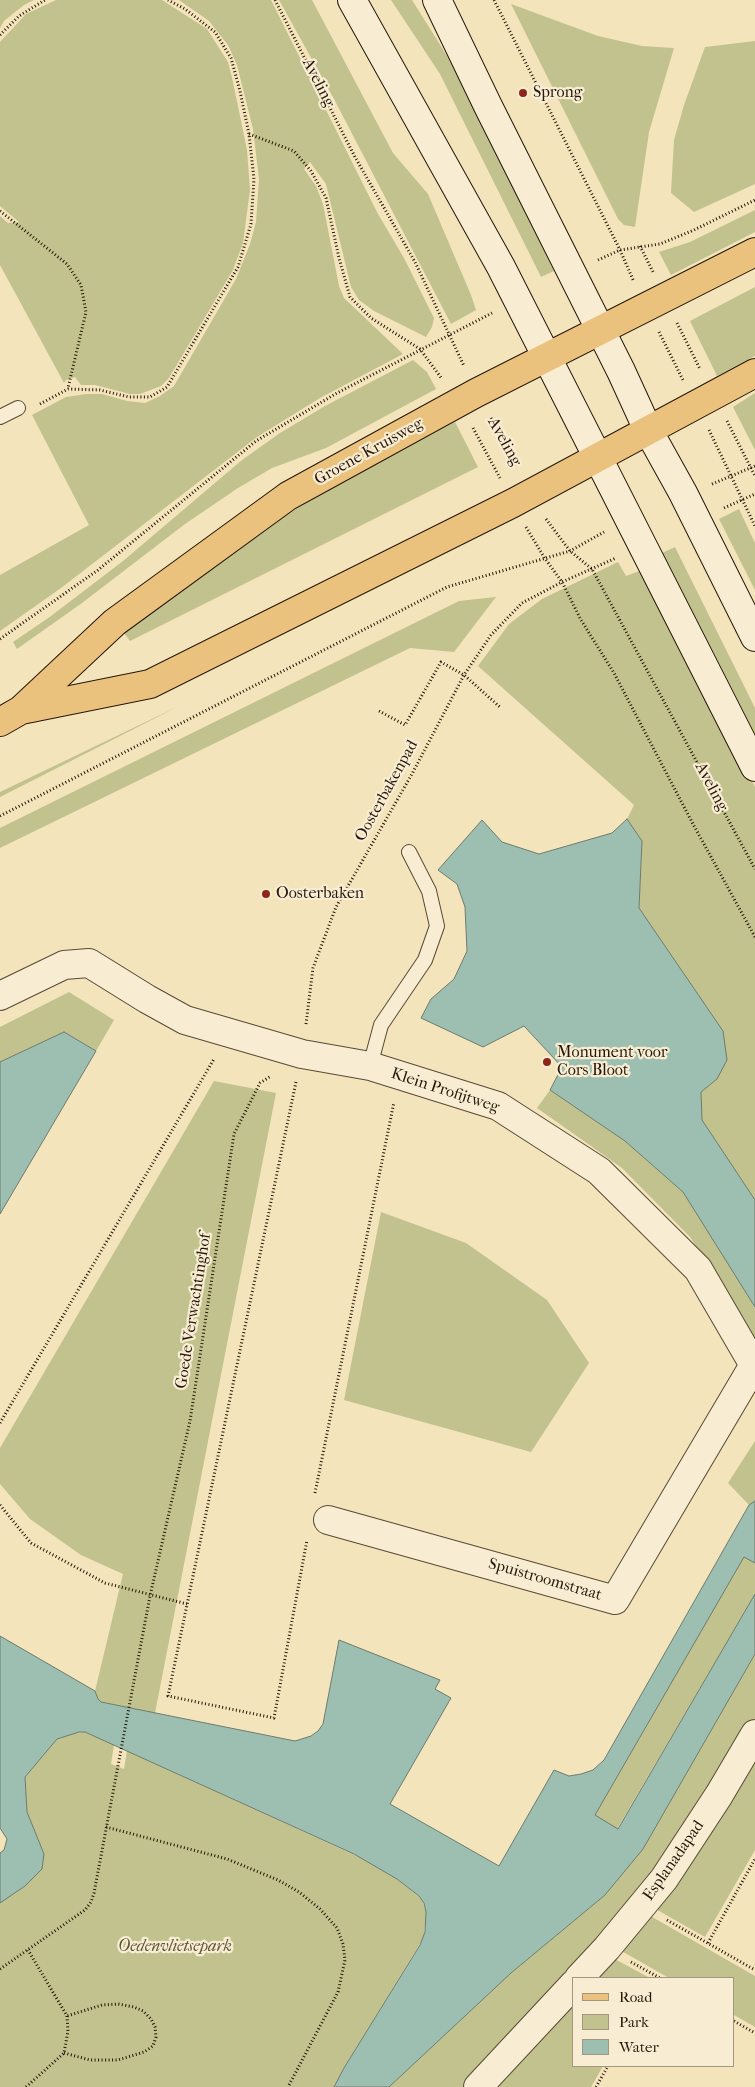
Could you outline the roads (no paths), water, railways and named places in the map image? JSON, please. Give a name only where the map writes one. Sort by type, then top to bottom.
[{"type":"main road","name":"Groene Kruisweg","points":[[11,716],[115,622],[288,496],[476,393],[755,252]]},
{"type":"main road","name":"Groene Kruisweg","points":[[11,716],[150,684],[513,503],[755,373]]},
{"type":"street","points":[[352,0],[501,267],[755,767]]},
{"type":"street","points":[[437,0],[601,330],[648,430],[683,493],[755,637]]},
{"type":"street","name":"Klein Profijtweg","points":[[0,996],[64,965],[89,963],[147,1000],[185,1020],[302,1054],[370,1066],[498,1106],[599,1170],[698,1269],[754,1366]]},
{"type":"street","name":"Spuistroomstraat","points":[[320,1518],[615,1600],[754,1366]]},
{"type":"street","name":"Esplanadapad","points":[[580,1977],[643,1906],[664,1879],[694,1835],[755,1734]]},
{"type":"street","points":[[478,2087],[572,1986]]},
{"type":"lane","points":[[0,417],[18,408]]},
{"type":"lane","points":[[370,1066],[381,1025],[426,960],[437,926],[430,891],[409,852]]},
{"type":"water","points":[[627,819],[642,841],[639,908],[723,1031],[727,1060],[717,1079],[701,1092],[702,1120],[755,1200],[755,1307],[683,1192],[625,1141],[550,1090],[562,1067],[524,1026],[483,1047],[421,1018],[431,999],[454,979],[467,951],[465,907],[457,884],[438,870],[482,820],[502,842],[539,854],[612,833]]},
{"type":"water","points":[[64,1032],[96,1051],[0,1214],[0,1062]]},
{"type":"water","points":[[755,1501],[755,1563],[744,1557],[595,1815],[618,1829],[755,1594],[755,1654],[643,1849],[605,1895],[511,1973],[389,2087],[334,2087],[420,1945],[425,1932],[426,1912],[424,1903],[419,1896],[397,1879],[354,1854],[85,1732],[79,1732],[57,1739],[25,1777],[27,1812],[44,1854],[42,1869],[25,1886],[0,1903],[0,1853],[4,1850],[7,1839],[0,1828],[0,1636],[95,1691],[101,1702],[295,1741],[311,1736],[323,1724],[339,1640],[440,1680],[435,1689],[451,1698],[390,1804],[499,1866],[554,1770],[569,1776],[581,1774],[593,1770],[604,1760],[749,1505]]},
{"type":"place","name":"Sprong","points":[[523,93]]},
{"type":"place","name":"Oosterbaken","points":[[266,894]]},
{"type":"place","name":"Monument voor Cors Bloot","points":[[547,1062]]},
{"type":"park label","name":"Oedenvlietsepark","points":[[175,1947]]}]
